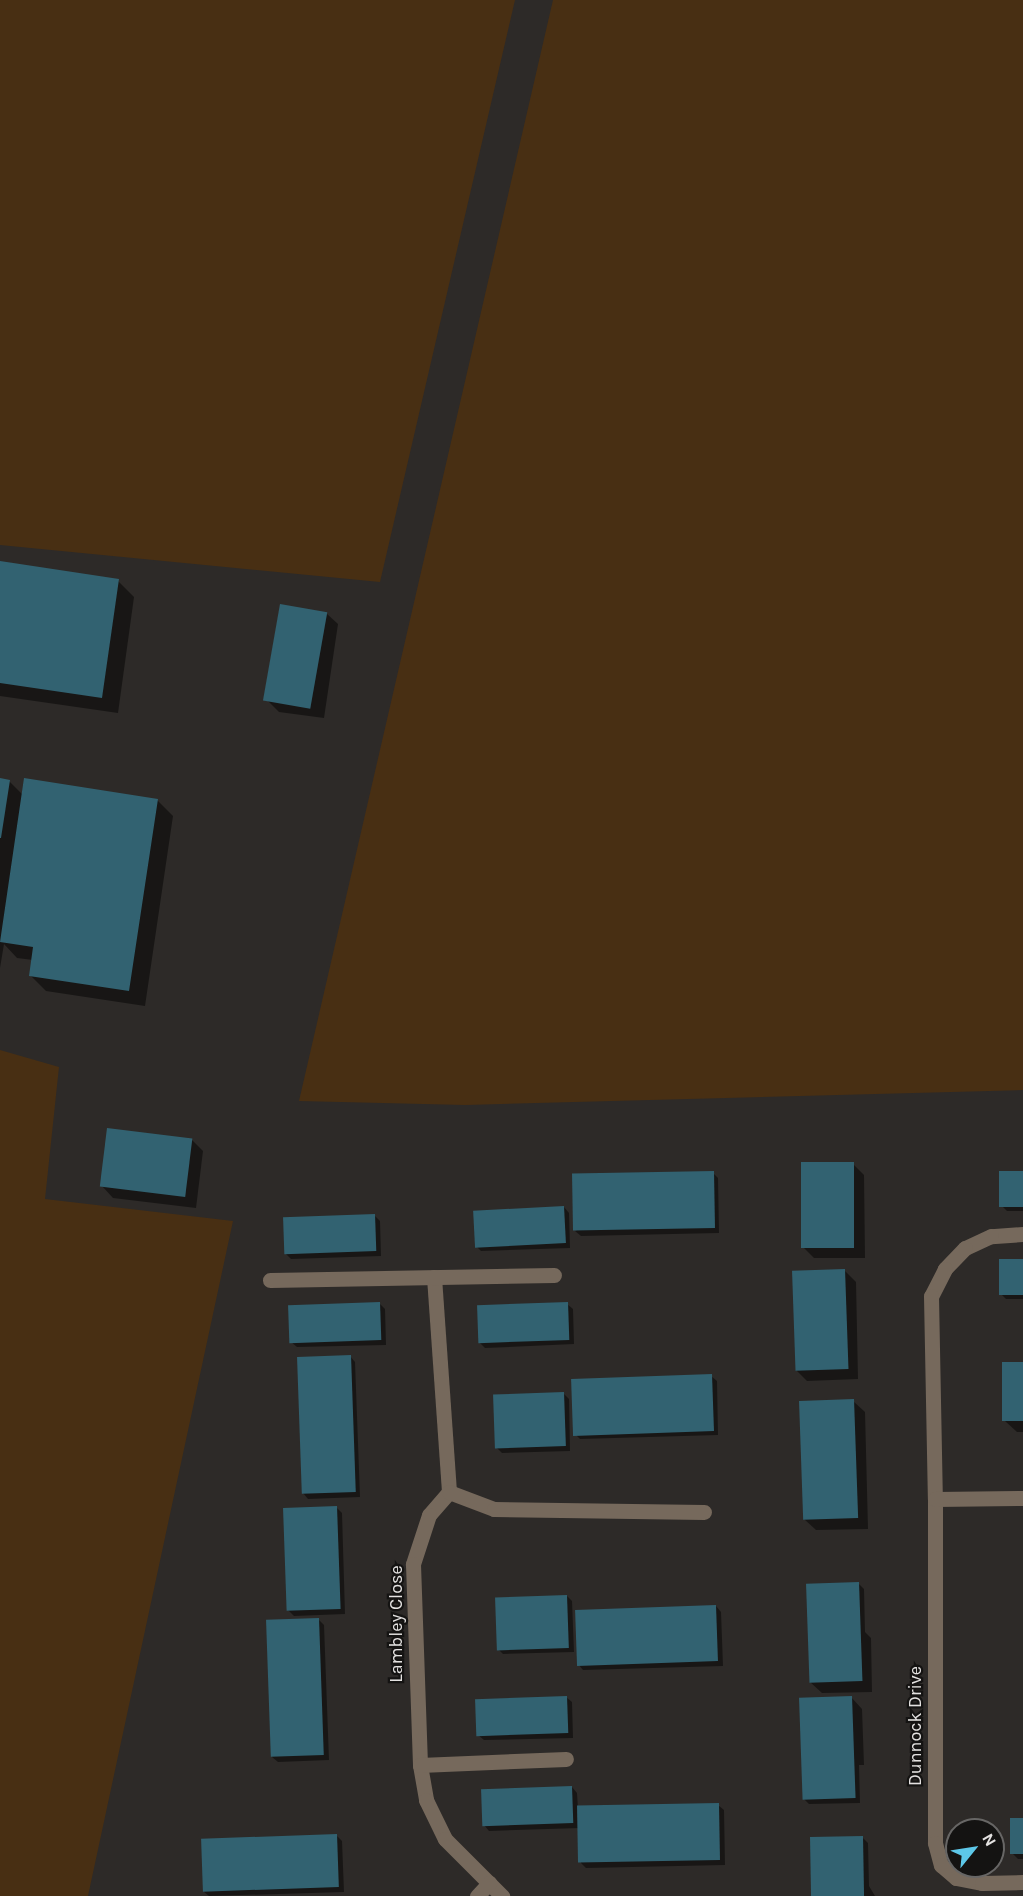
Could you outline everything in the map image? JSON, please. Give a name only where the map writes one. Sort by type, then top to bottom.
[{"type":"street","name":"Dunnock Drive","points":[[1023,1234],[991,1236],[965,1248],[945,1269],[931,1296],[935,1499],[935,1843],[941,1865],[956,1878],[982,1883],[1023,1882]]},
{"type":"street","points":[[270,1280],[554,1275]]},
{"type":"street","points":[[434,1277],[449,1492],[494,1509],[704,1512]]},
{"type":"street","name":"Lambley Close","points":[[449,1492],[429,1515],[413,1564],[420,1765],[426,1800],[445,1839],[502,1896]]},
{"type":"street","points":[[935,1499],[1023,1498]]},
{"type":"street","points":[[420,1765],[566,1759]]},
{"type":"street","points":[[477,1896],[489,1883]]},
{"type":"shaded area","points":[[0,0],[515,0],[380,582],[0,545]]},
{"type":"shaded area","points":[[553,0],[1023,0],[1023,1090],[465,1105],[299,1101]]},
{"type":"shaded area","points":[[0,1050],[59,1067],[45,1199],[233,1221],[88,1896],[0,1896]]},
{"type":"building","points":[[0,561],[119,579],[102,698],[0,683]]},
{"type":"building","points":[[280,604],[327,612],[310,709],[263,701]]},
{"type":"building","points":[[0,778],[10,780],[1,838],[0,838]]},
{"type":"building","points":[[24,778],[158,799],[129,991],[29,976],[33,947],[0,942]]},
{"type":"building","points":[[107,1128],[192,1138],[185,1197],[100,1187]]},
{"type":"building","points":[[801,1162],[854,1162],[854,1248],[801,1248]]},
{"type":"building","points":[[714,1171],[715,1228],[573,1230],[572,1173]]},
{"type":"building","points":[[999,1171],[1023,1171],[1023,1207],[999,1207]]},
{"type":"building","points":[[564,1206],[566,1243],[475,1248],[473,1211]]},
{"type":"building","points":[[375,1214],[376,1251],[284,1254],[283,1217]]},
{"type":"building","points":[[999,1259],[1023,1259],[1023,1295],[999,1295]]},
{"type":"building","points":[[845,1269],[848,1369],[796,1371],[792,1271]]},
{"type":"building","points":[[380,1302],[381,1340],[289,1343],[288,1305]]},
{"type":"building","points":[[568,1302],[569,1340],[478,1343],[477,1305]]},
{"type":"building","points":[[351,1355],[356,1492],[302,1494],[297,1357]]},
{"type":"building","points":[[1002,1362],[1023,1362],[1023,1421],[1002,1421]]},
{"type":"building","points":[[712,1374],[714,1431],[573,1436],[571,1379]]},
{"type":"building","points":[[564,1392],[566,1446],[495,1448],[493,1394]]},
{"type":"building","points":[[854,1399],[858,1518],[803,1520],[799,1401]]},
{"type":"building","points":[[337,1506],[341,1609],[287,1611],[283,1508]]},
{"type":"building","points":[[859,1582],[862,1681],[809,1683],[806,1584]]},
{"type":"building","points":[[567,1595],[569,1648],[497,1650],[495,1598]]},
{"type":"building","points":[[716,1605],[718,1661],[577,1666],[575,1610]]},
{"type":"building","points":[[319,1618],[324,1755],[271,1757],[266,1620]]},
{"type":"building","points":[[567,1696],[568,1733],[476,1736],[475,1699]]},
{"type":"building","points":[[852,1696],[856,1798],[803,1800],[799,1698]]},
{"type":"building","points":[[572,1786],[573,1823],[482,1826],[481,1789]]},
{"type":"building","points":[[719,1803],[720,1860],[578,1862],[577,1805]]},
{"type":"building","points":[[1010,1818],[1023,1818],[1023,1854],[1010,1854]]},
{"type":"building","points":[[337,1834],[339,1887],[203,1892],[201,1839]]},
{"type":"building","points":[[863,1836],[864,1896],[811,1896],[810,1837]]}]
